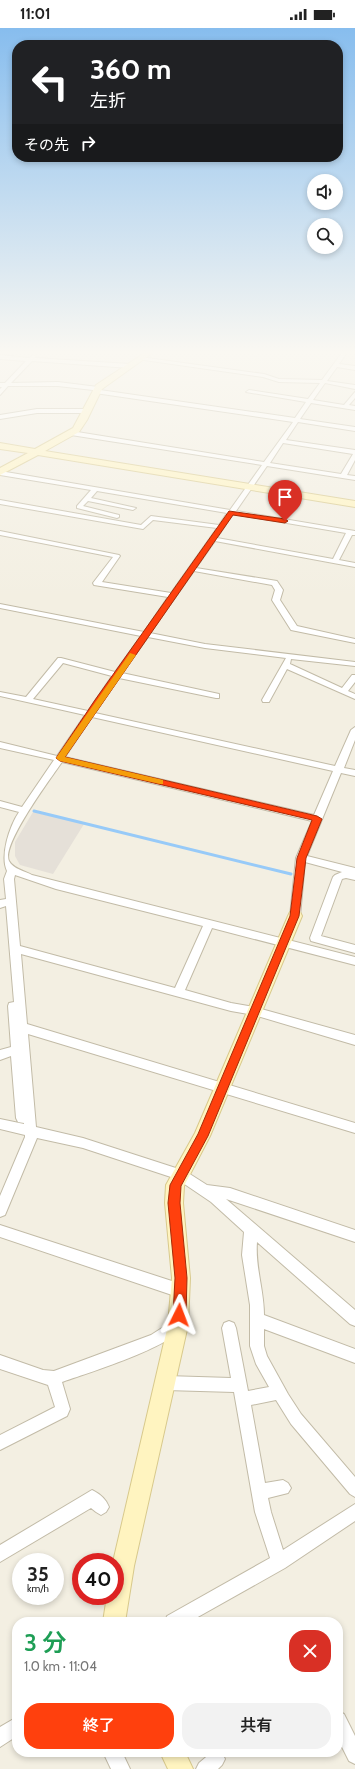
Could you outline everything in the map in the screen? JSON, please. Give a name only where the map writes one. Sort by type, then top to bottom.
[{"type":"main road","points":[[0,473],[67,435]]},
{"type":"main road","points":[[0,446],[355,504]]},
{"type":"main road","points":[[115,1617],[123,1566],[166,1383],[178,1325],[180,1291],[179,1248],[174,1203],[175,1185],[202,1136],[295,916]]},
{"type":"main road","points":[[175,1757],[181,1769]]},
{"type":"street","points":[[85,435],[355,478]]},
{"type":"street","points":[[286,435],[231,512],[24,810],[14,826],[4,850],[3,858],[6,865],[12,870],[56,885],[354,959]]},
{"type":"street","points":[[282,441],[355,454],[343,476]]},
{"type":"street","points":[[0,473],[352,533],[335,561]]},
{"type":"street","points":[[95,490],[79,507],[125,517],[121,523]]},
{"type":"street","points":[[128,514],[142,498]]},
{"type":"street","points":[[86,499],[133,508]]},
{"type":"street","points":[[0,502],[143,527],[151,518],[221,527]]},
{"type":"street","points":[[0,533],[117,556],[97,583],[173,596]]},
{"type":"street","points":[[213,539],[355,565]]},
{"type":"street","points":[[192,569],[274,583],[280,590],[276,600],[294,628],[355,641]]},
{"type":"street","points":[[0,606],[205,646],[355,664]]},
{"type":"street","points":[[266,700],[286,666],[290,656]]},
{"type":"street","points":[[28,700],[61,660],[118,675],[216,696]]},
{"type":"street","points":[[286,666],[355,697]]},
{"type":"street","points":[[343,692],[355,677]]},
{"type":"street","points":[[0,694],[355,773]]},
{"type":"street","points":[[295,916],[301,858],[355,730]]},
{"type":"street","points":[[0,745],[317,819]]},
{"type":"street","points":[[0,804],[24,810]]},
{"type":"street","points":[[301,858],[355,871]]},
{"type":"street","points":[[0,1211],[31,1137],[26,1130],[6,902],[9,879],[12,870]]},
{"type":"street","points":[[355,876],[345,874],[338,877],[315,938],[355,949]]},
{"type":"street","points":[[6,902],[15,948],[22,1027],[20,1049]]},
{"type":"street","points":[[178,993],[209,923]]},
{"type":"street","points":[[15,948],[231,1007],[254,1011],[355,1040]]},
{"type":"street","points":[[22,1027],[222,1089],[355,1128]]},
{"type":"street","points":[[0,1055],[20,1049]]},
{"type":"street","points":[[0,1124],[83,1143],[181,1175],[204,1190],[355,1319]]},
{"type":"street","points":[[204,1190],[230,1194],[355,1236]]},
{"type":"street","points":[[251,1229],[249,1255],[255,1290],[257,1346],[261,1359],[296,1420],[355,1489]]},
{"type":"street","points":[[0,1231],[180,1291]]},
{"type":"street","points":[[256,1319],[355,1356]]},
{"type":"street","points":[[0,1362],[43,1377],[53,1378],[155,1340],[178,1325]]},
{"type":"street","points":[[229,1328],[263,1512],[279,1562]]},
{"type":"street","points":[[0,1443],[62,1411],[63,1409],[53,1378]]},
{"type":"street","points":[[166,1383],[239,1385]]},
{"type":"street","points":[[242,1400],[279,1392]]},
{"type":"street","points":[[259,1491],[283,1488]]},
{"type":"street","points":[[0,1554],[92,1498],[101,1507]]},
{"type":"street","points":[[183,1617],[279,1562],[355,1512]]},
{"type":"street","points":[[0,1738],[12,1730]]},
{"type":"street","points":[[343,1730],[355,1755]]},
{"type":"shaded area","points":[[33,812],[84,824],[53,874],[20,865],[15,856],[15,842]]},
{"type":"waterway","points":[[34,811],[291,874]]},
{"type":"slow traffic","points":[[132,655],[60,758],[160,782]]},
{"type":"route","points":[[179,1315],[181,1278],[174,1203],[175,1185],[202,1136],[295,916],[301,858],[317,819],[60,758],[231,512],[285,521]]}]
